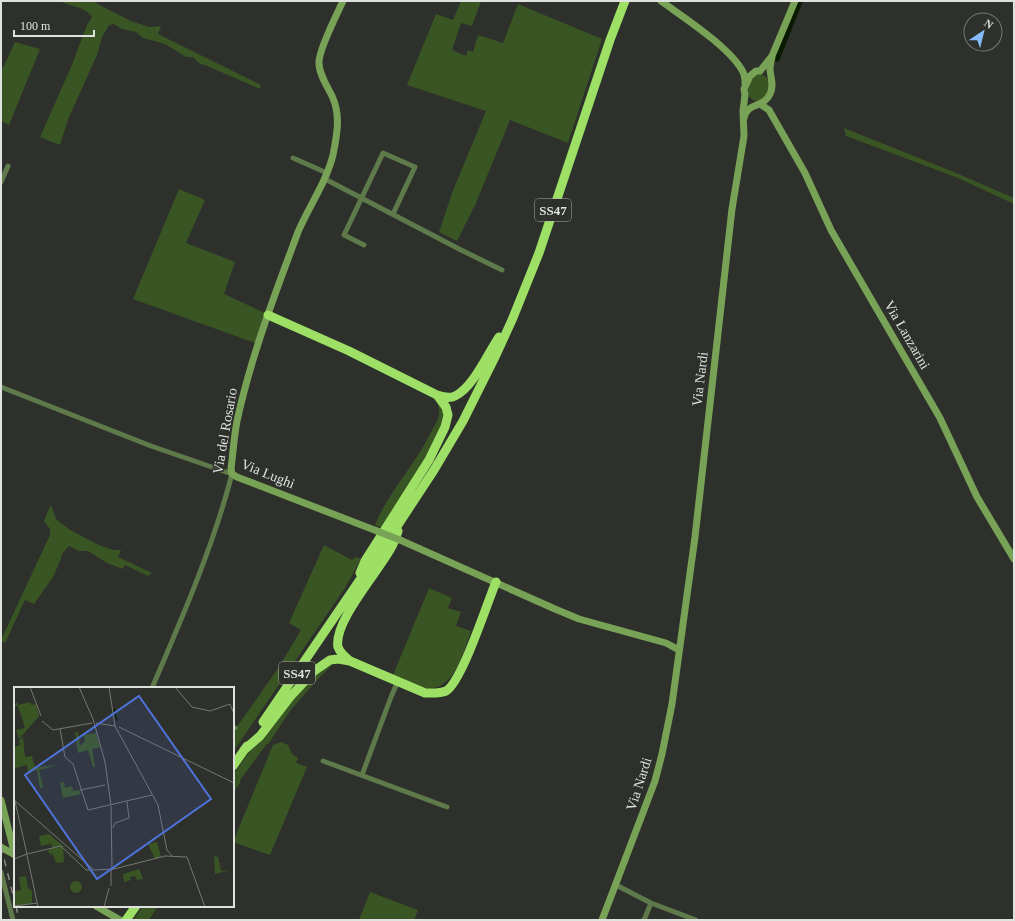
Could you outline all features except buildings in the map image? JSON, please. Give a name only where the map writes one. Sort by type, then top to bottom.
[{"type":"highway","name":"SS47","points":[[610,40],[619,1]]},
{"type":"highway","name":"SS47","points":[[234,765],[404,517],[463,421],[496,356],[539,253],[610,40],[625,1]]},
{"type":"highway","points":[[268,315],[349,351],[437,395],[447,398],[454,397],[464,389],[478,372],[512,320]]},
{"type":"highway","points":[[349,596],[365,561],[429,460],[445,427],[448,415],[446,407],[437,395]]},
{"type":"highway","points":[[350,661],[338,648],[341,628],[350,610],[392,548],[404,517]]},
{"type":"highway","points":[[244,750],[260,736],[290,697],[314,671],[330,660],[338,659],[350,661],[425,693],[436,694],[447,690],[455,681],[465,662],[496,582]]},
{"type":"highway","points":[[126,920],[135,907]]},
{"type":"street","name":"Via del Rosario","points":[[152,687],[206,557],[225,501],[232,474],[231,469],[237,422],[252,363],[268,315],[299,230],[326,176],[338,131],[338,116],[333,98],[323,79],[318,63],[322,48],[343,1]]},
{"type":"street","points":[[661,1],[718,45],[737,63],[748,70],[766,73],[771,77]]},
{"type":"street","points":[[743,120],[745,112],[750,107],[764,102],[770,95],[772,85],[772,56],[795,1]]},
{"type":"street","points":[[745,84],[750,76],[758,71],[772,56]]},
{"type":"street","name":"Via Nardi","points":[[602,920],[650,794],[662,754],[672,704],[696,529],[732,209],[743,147],[743,103],[745,95],[745,78],[737,63]]},
{"type":"street","points":[[745,95],[748,101],[758,104]]},
{"type":"street","name":"Via Lanzarini","points":[[770,95],[773,111],[778,124]]},
{"type":"street","name":"Via Lanzarini","points":[[758,104],[769,110],[778,124],[805,173],[831,230],[940,418],[977,497],[1014,559]]},
{"type":"street","points":[[364,245],[344,235],[383,153],[415,167],[393,214]]},
{"type":"street","points":[[293,158],[362,198],[502,270]]},
{"type":"street","points":[[1,182],[8,166]]},
{"type":"street","name":"Via Lughi","points":[[1,387],[151,446],[232,474],[241,479],[400,540],[579,619],[666,643]]},
{"type":"street","points":[[666,643],[681,642]]},
{"type":"street","points":[[666,643],[679,650]]},
{"type":"street","points":[[362,775],[398,681]]},
{"type":"street","points":[[323,761],[447,807]]},
{"type":"street","points":[[1,800],[14,851]]},
{"type":"street","points":[[8,829],[14,839]]},
{"type":"street","points":[[1,847],[14,854]]},
{"type":"street","points":[[1,872],[13,920]]},
{"type":"street","points":[[616,885],[651,902],[696,920]]},
{"type":"street","points":[[644,920],[651,902]]},
{"type":"street","points":[[98,907],[120,920]]},
{"type":"green space","points":[[60,1],[92,1],[131,21],[149,27],[161,26],[158,34],[261,85],[260,89],[200,64],[193,57],[186,57],[165,44],[143,38],[136,32],[122,29],[114,24],[109,25],[102,37],[97,55],[69,117],[60,145],[40,137],[71,67],[87,25],[92,17],[89,13],[81,9]]},
{"type":"green space","points":[[461,1],[481,1],[472,26],[461,23],[452,50],[466,56],[468,50],[473,52],[478,35],[503,43],[518,4],[602,39],[568,143],[510,120],[476,203],[457,241],[439,232],[452,193],[486,111],[407,85],[436,14],[453,20]]},
{"type":"green space","points":[[15,42],[40,49],[9,125],[1,121],[1,67],[3,68]]},
{"type":"green space","points":[[757,74],[762,74],[767,78],[768,89],[764,98],[757,101],[749,96],[748,89],[751,81]]},
{"type":"green space","points":[[844,128],[1014,198],[1014,204],[958,178],[846,136]]},
{"type":"green space","points":[[179,189],[205,200],[186,243],[235,262],[224,294],[265,313],[255,343],[133,299]]},
{"type":"green space","points":[[436,400],[444,406],[444,419],[427,456],[382,528],[375,525],[380,513],[424,446],[437,422],[439,410]]},
{"type":"green space","points":[[50,506],[52,507],[56,519],[70,530],[99,545],[113,550],[121,550],[118,557],[152,573],[148,576],[125,565],[123,569],[107,563],[88,551],[79,551],[69,546],[62,554],[53,577],[34,604],[25,600],[5,643],[1,640],[50,535],[50,529],[44,521]]},
{"type":"green space","points":[[324,545],[352,560],[356,557],[361,559],[345,588],[234,751],[234,727],[236,728],[279,667],[301,630],[289,623]]},
{"type":"green space","points":[[429,588],[452,598],[448,608],[461,612],[456,626],[471,631],[461,660],[450,678],[443,684],[434,688],[424,688],[393,675]]},
{"type":"green space","points":[[334,663],[290,711],[269,743],[240,780],[240,783],[234,792],[234,774],[247,755],[323,665]]},
{"type":"green space","points":[[281,742],[288,745],[292,754],[298,758],[296,763],[307,767],[270,855],[234,842],[234,840],[273,745]]},
{"type":"green space","points":[[370,892],[418,910],[414,920],[359,920]]},
{"type":"green space","points":[[142,907],[157,907],[149,920],[133,920]]},
{"type":"waterway","points":[[777,59],[800,1]]},
{"type":"railway","points":[[1,846],[14,899]]},
{"type":"railway","points":[[16,907],[19,920]]}]
